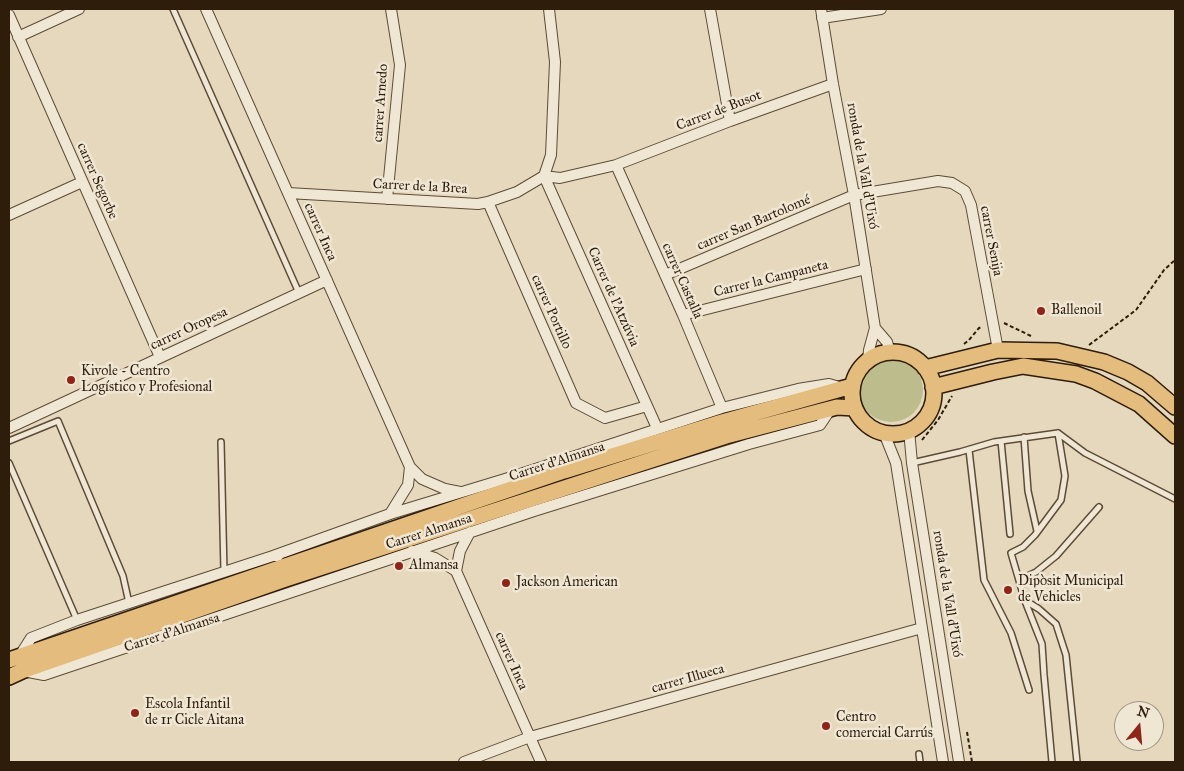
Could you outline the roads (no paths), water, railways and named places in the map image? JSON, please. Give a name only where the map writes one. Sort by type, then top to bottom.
[{"type":"main road","points":[[925,368],[998,350],[1057,351],[1104,362],[1147,383],[1175,407]]},
{"type":"main road","points":[[890,352],[897,352],[913,358],[925,368],[933,387],[933,400],[930,410],[924,419],[909,430],[901,433],[884,433],[865,423],[855,408],[848,387],[861,366],[868,360],[890,352]]},
{"type":"main road","points":[[933,387],[1023,366],[1076,374],[1095,381],[1139,404],[1175,436]]},
{"type":"main road","name":"Carrer d'Almansa","points":[[15,666],[304,560],[564,471],[722,422],[848,387]]},
{"type":"main road","name":"Carrer Almansa","points":[[15,666],[726,436],[837,407],[855,408]]},
{"type":"street","points":[[18,37],[79,9]]},
{"type":"street","name":"carrer Inca","points":[[206,9],[410,467]]},
{"type":"street","name":"carrer Arnedo","points":[[387,199],[400,65],[391,9]]},
{"type":"street","points":[[548,9],[555,62],[551,155],[544,176],[560,178],[616,166]]},
{"type":"street","points":[[710,9],[730,121]]},
{"type":"street","points":[[821,14],[882,9]]},
{"type":"street","name":"ronda de la Vall d'Uixó","points":[[821,14],[854,195],[875,328],[868,350],[868,360]]},
{"type":"street","name":"carrer Segorbe","points":[[9,15],[160,357]]},
{"type":"street","name":"Carrer de Busot","points":[[616,166],[730,121],[833,84]]},
{"type":"street","name":"carrer Castalla","points":[[616,166],[683,315],[722,408]]},
{"type":"street","name":"Carrer de la Brea","points":[[288,193],[466,203],[488,202],[517,192],[544,176]]},
{"type":"street","name":"Carrer de l'Atzúvia","points":[[544,176],[657,428]]},
{"type":"street","name":"carrer Senija","points":[[854,195],[938,181],[952,183],[965,191],[971,205],[998,350]]},
{"type":"street","points":[[9,214],[82,182]]},
{"type":"street","name":"carrer San Bartolomé","points":[[665,276],[854,195]]},
{"type":"street","name":"carrer Portillo","points":[[488,202],[576,404],[605,418],[647,406]]},
{"type":"street","name":"Carrer la Campaneta","points":[[683,315],[866,269]]},
{"type":"street","name":"carrer Oropesa","points":[[9,428],[326,280]]},
{"type":"street","name":"ronda de la Vall d'Uixó","points":[[875,328],[887,342],[890,352]]},
{"type":"street","name":"Carrer d'Almansa","points":[[830,410],[820,425],[657,472],[470,532],[321,584],[44,675],[15,666],[31,638],[77,620],[273,556],[390,514],[722,408],[798,389],[829,384],[848,387]]},
{"type":"street","name":"ronda de la Vall d'Uixó","points":[[909,430],[912,463],[959,762]]},
{"type":"street","points":[[884,433],[896,463],[943,762]]},
{"type":"street","points":[[410,467],[422,479],[445,489],[461,492]]},
{"type":"street","points":[[390,514],[408,485],[410,467]]},
{"type":"street","points":[[412,551],[435,558],[456,571],[460,551],[470,532]]},
{"type":"street","name":"Carrer d'Almansa","points":[[273,556],[304,560]]},
{"type":"street","name":"carrer Inca","points":[[456,571],[541,762]]},
{"type":"street","name":"Carrer d'Almansa","points":[[286,579],[321,584]]},
{"type":"street","name":"carrer Illueca","points":[[464,762],[530,737],[922,628]]},
{"type":"lane","points":[[173,9],[299,293]]},
{"type":"lane","points":[[9,442],[58,421],[123,576],[129,603]]},
{"type":"lane","points":[[912,463],[923,462],[1001,441],[1058,433],[1085,453],[1175,499]]},
{"type":"lane","points":[[1052,762],[1042,644],[1025,601],[1011,553],[1023,547],[1060,500],[1065,476],[1058,433]]},
{"type":"lane","points":[[1024,437],[1028,491],[1037,531]]},
{"type":"lane","points":[[1001,441],[1010,534]]},
{"type":"lane","points":[[221,442],[224,572]]},
{"type":"lane","points":[[969,450],[984,580],[1011,633],[1029,690]]},
{"type":"lane","points":[[9,463],[77,620]]},
{"type":"lane","points":[[1019,580],[1036,572],[1056,556],[1099,507]]},
{"type":"lane","points":[[1025,601],[1039,609],[1056,624],[1066,655],[1077,762]]},
{"type":"lane","points":[[919,754],[920,762]]},
{"type":"place","name":"Ballenoil","points":[[1041,311]]},
{"type":"place","name":"Kivole - Centro Logístico y Profesional","points":[[71,380]]},
{"type":"place","name":"Almansa","points":[[399,566]]},
{"type":"place","name":"Jackson American","points":[[506,583]]},
{"type":"place","name":"Dipòsit Municipal de Vehicles","points":[[1008,590]]},
{"type":"place","name":"Escola Infantil de 1r Cicle Aitana","points":[[135,713]]},
{"type":"place","name":"Centro comercial Carrús","points":[[826,726]]}]
